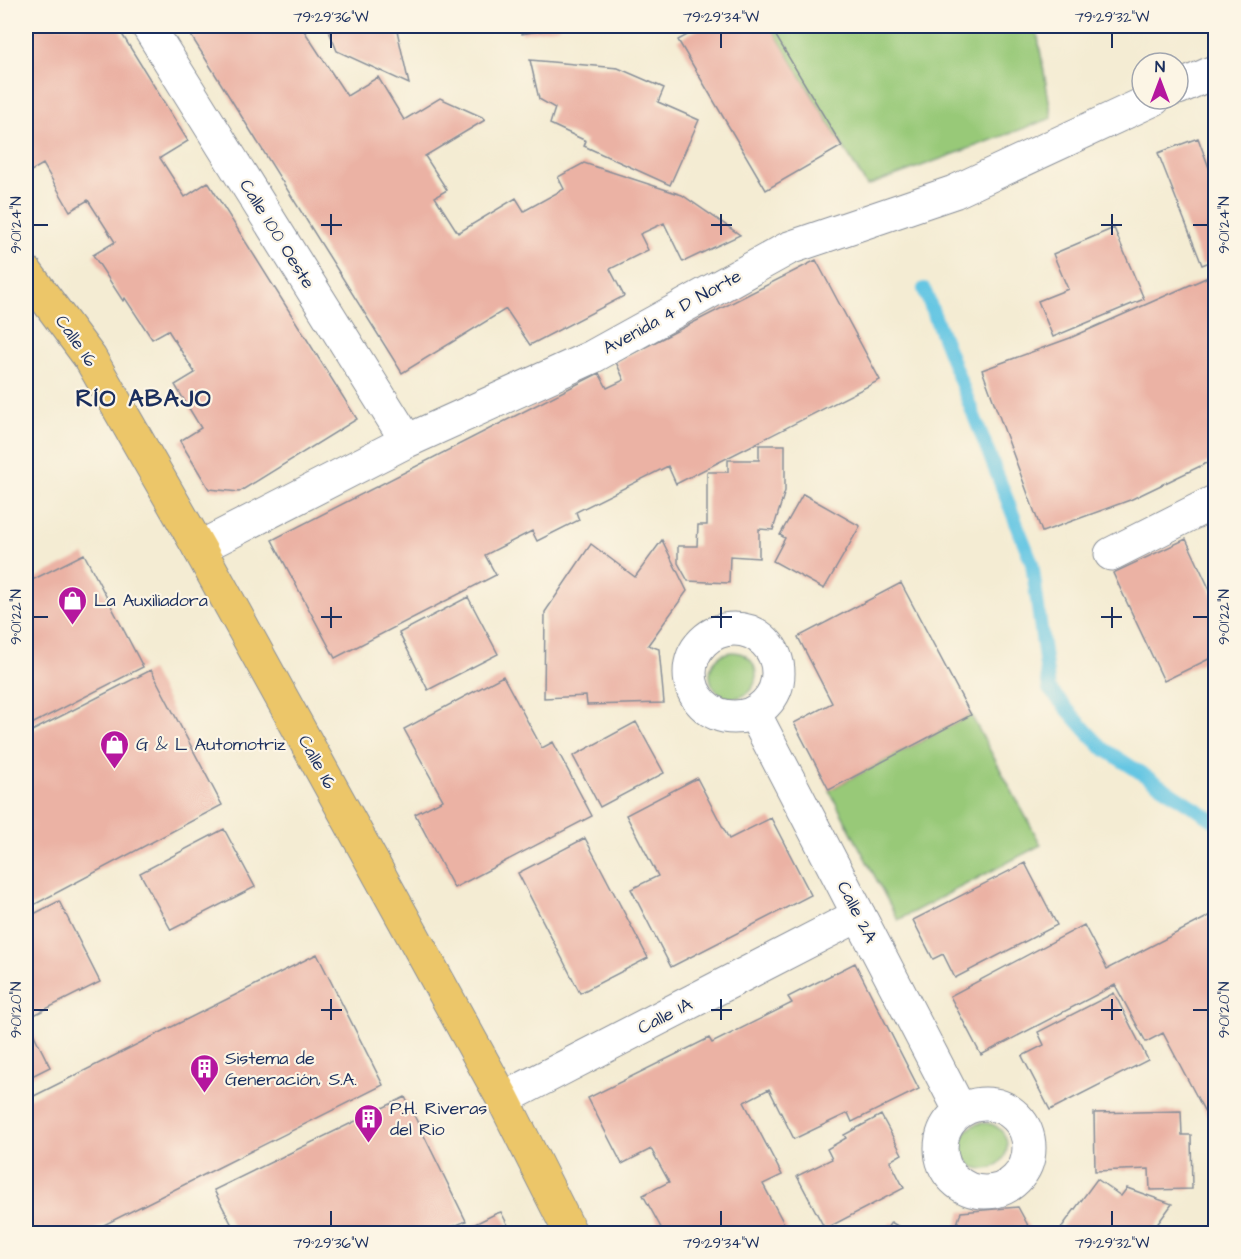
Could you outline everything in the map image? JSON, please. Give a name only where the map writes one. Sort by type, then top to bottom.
[{"type":"main road","name":"Calle 16","points":[[26,272],[90,358],[199,548],[503,1099],[571,1233]]},
{"type":"street","name":"Calle 100 Oeste","points":[[148,26],[406,441]]},
{"type":"street","points":[[1190,82],[1215,71]]},
{"type":"street","name":"Avenida 4 D Norte","points":[[199,548],[406,441],[592,357],[789,248],[954,192],[1130,110]]},
{"type":"street","points":[[1111,554],[1215,501]]},
{"type":"street","name":"Calle 2A","points":[[754,713],[960,1110]]},
{"type":"street","name":"Calle 1A","points":[[503,1099],[859,915]]},
{"type":"green space","points":[[770,26],[1036,26],[1052,118],[867,186]]},
{"type":"green space","points":[[733,652],[749,659],[756,675],[749,691],[733,698],[717,691],[710,675],[717,659]]},
{"type":"green space","points":[[971,715],[1041,845],[898,920],[829,790]]},
{"type":"green space","points":[[984,1123],[1000,1130],[1007,1146],[1000,1162],[984,1169],[968,1162],[961,1146],[968,1130]]},
{"type":"building","points":[[26,26],[117,26],[188,141],[160,158],[185,197],[208,182],[357,419],[239,492],[209,489],[180,441],[201,428],[175,385],[195,373],[168,330],[152,339],[125,298],[123,301],[93,255],[115,242],[88,200],[70,211],[43,164],[26,174],[26,121],[34,115],[26,101]]},
{"type":"building","points":[[185,26],[301,26],[347,96],[378,77],[404,120],[440,98],[482,117],[485,120],[425,156],[447,190],[435,197],[458,233],[516,198],[524,211],[564,189],[558,177],[584,163],[682,195],[740,235],[683,262],[664,223],[640,234],[648,250],[610,269],[624,296],[530,345],[506,309],[402,373]]},
{"type":"building","points":[[327,26],[396,26],[409,84],[337,51]]},
{"type":"building","points":[[520,26],[561,26],[561,27],[522,34]]},
{"type":"building","points":[[704,26],[770,26],[842,146],[766,190],[678,40]]},
{"type":"building","points":[[530,60],[618,68],[664,88],[658,102],[699,120],[670,185],[584,146],[586,141],[550,124],[555,108],[539,99]]},
{"type":"building","points":[[1198,138],[1215,184],[1215,260],[1202,265],[1158,153]]},
{"type":"building","points":[[1114,228],[1144,299],[1053,337],[1038,301],[1068,289],[1053,254]]},
{"type":"building","points":[[816,260],[880,380],[676,484],[668,466],[576,512],[579,520],[537,541],[532,531],[485,555],[496,575],[335,658],[272,540],[599,373],[607,388],[624,380],[616,362]]},
{"type":"building","points":[[1215,274],[1215,459],[1130,500],[1042,532],[982,370],[1070,338]]},
{"type":"building","points":[[759,445],[785,445],[785,491],[773,530],[759,529],[759,558],[730,556],[729,583],[688,581],[678,563],[678,546],[697,546],[698,525],[707,525],[707,472],[728,472],[728,460],[759,460]]},
{"type":"building","points":[[803,494],[860,526],[824,589],[773,561],[785,538],[780,535]]},
{"type":"building","points":[[1186,539],[1215,601],[1215,656],[1164,681],[1113,573]]},
{"type":"building","points":[[662,540],[687,591],[648,645],[659,649],[664,703],[587,705],[586,696],[544,698],[545,612],[591,544],[635,577]]},
{"type":"building","name":"La Auxiliadora","points":[[84,554],[143,667],[26,727],[26,583]]},
{"type":"building","points":[[901,583],[971,715],[829,790],[794,723],[832,703],[798,637]]},
{"type":"building","points":[[468,597],[498,654],[428,690],[399,633]]},
{"type":"building","name":"G & L Automotriz","points":[[151,670],[222,805],[26,909],[26,734]]},
{"type":"building","points":[[503,676],[542,748],[553,742],[592,816],[454,888],[415,814],[443,800],[404,729]]},
{"type":"building","points":[[636,722],[664,773],[600,807],[573,756]]},
{"type":"building","points":[[697,778],[729,839],[771,818],[811,895],[671,967],[631,889],[658,876],[626,815]]},
{"type":"building","points":[[224,829],[255,887],[171,930],[140,873]]},
{"type":"building","points":[[585,838],[648,958],[580,993],[518,873]]},
{"type":"building","points":[[1025,863],[1057,925],[955,978],[943,954],[933,959],[913,920]]},
{"type":"building","points":[[59,901],[100,982],[34,1015],[26,998],[26,918]]},
{"type":"building","points":[[1215,913],[1215,1131],[1163,1033],[1146,1042],[1115,985],[981,1055],[950,996],[1084,925],[1107,969]]},
{"type":"building","name":"Sistema de Generación, S.A.","points":[[317,954],[383,1085],[88,1233],[26,1233],[26,1100]]},
{"type":"building","points":[[855,963],[919,1089],[852,1122],[848,1113],[794,1139],[769,1089],[744,1102],[782,1175],[763,1184],[789,1233],[664,1233],[643,1195],[669,1182],[651,1149],[622,1164],[588,1098],[709,1038],[712,1043],[792,1003],[788,997]]},
{"type":"building","points":[[1114,993],[1148,1060],[1050,1110],[1022,1056],[1044,1045],[1038,1032]]},
{"type":"building","points":[[26,1019],[50,1067],[26,1079]]},
{"type":"building","name":"P.H. Riveras del Rio","points":[[405,1097],[466,1221],[439,1233],[236,1233],[214,1190]]},
{"type":"building","points":[[1181,1111],[1182,1135],[1191,1135],[1192,1189],[1150,1190],[1149,1169],[1095,1171],[1094,1113]]},
{"type":"building","points":[[881,1115],[902,1154],[890,1161],[904,1188],[825,1229],[797,1176],[832,1159],[827,1149],[846,1138],[844,1135]]},
{"type":"building","points":[[1097,1179],[1121,1196],[1127,1188],[1172,1204],[1151,1233],[1069,1233],[1061,1228]]},
{"type":"building","points":[[1018,1207],[1032,1233],[954,1233],[961,1212]]},
{"type":"building","points":[[501,1212],[512,1233],[457,1233],[495,1214]]},
{"type":"building","points":[[891,1222],[909,1233],[884,1233]]},
{"type":"waterway","points":[[924,289],[1032,563],[1049,689],[1101,747],[1216,822]]},
{"type":"place","name":"La Auxiliadora","points":[[73,626]]},
{"type":"place","name":"G & L Automotriz","points":[[115,770]]},
{"type":"place","name":"Sistema de Generación, S.A.","points":[[204,1094]]},
{"type":"place","name":"P.H. Riveras del Rio","points":[[369,1144]]},
{"type":"district","name":"RÍO ABAJO","points":[[144,399]]}]
